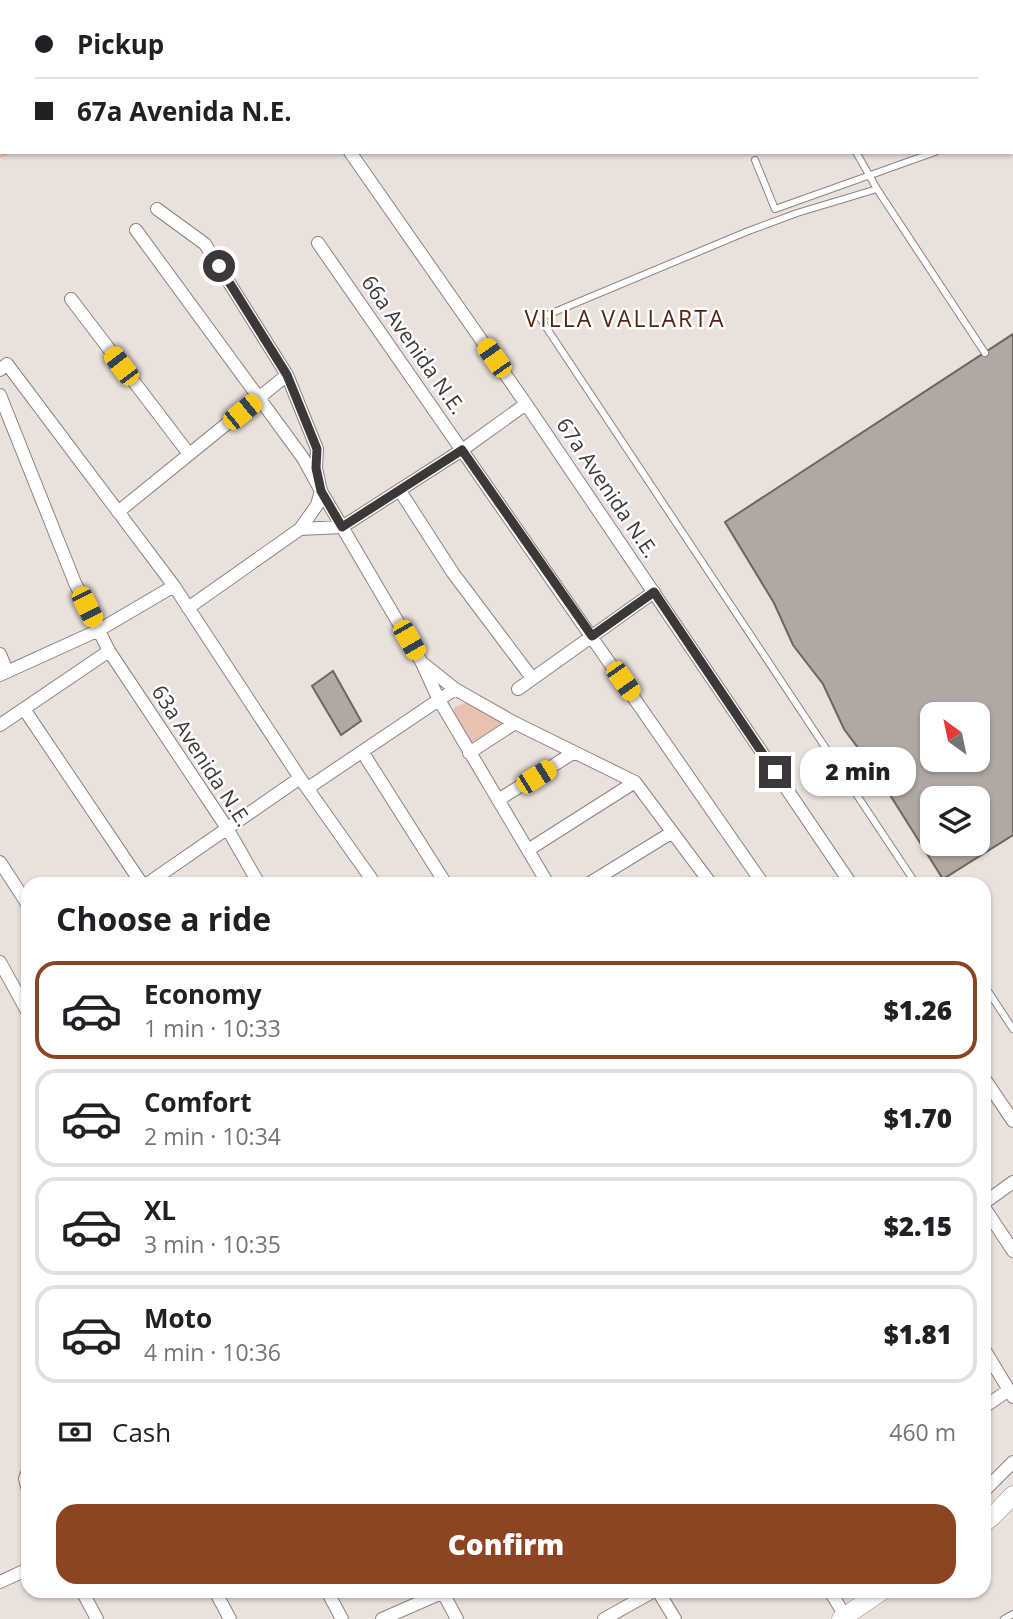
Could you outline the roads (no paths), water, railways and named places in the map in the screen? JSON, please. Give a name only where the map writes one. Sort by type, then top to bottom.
[{"type":"street","name":"67a Avenida N.E.","points":[[351,154],[526,404],[846,877]]},
{"type":"street","points":[[157,209],[205,244],[287,375],[317,449],[316,468],[321,491],[317,505],[300,529],[188,608]]},
{"type":"street","points":[[136,230],[303,458],[321,491],[350,522],[439,700],[544,877]]},
{"type":"street","name":"66a Avenida N.E.","points":[[318,243],[758,877]]},
{"type":"street","points":[[71,299],[189,454]]},
{"type":"street","points":[[0,370],[8,364],[174,586],[304,783],[370,877]]},
{"type":"street","points":[[118,512],[287,375]]},
{"type":"street","name":"63a Avenida N.E.","points":[[0,395],[75,583],[109,651],[227,828],[255,877]]},
{"type":"street","points":[[300,529],[350,522],[462,450],[526,404]]},
{"type":"street","points":[[400,491],[453,573],[532,678]]},
{"type":"street","points":[[0,654],[4,673],[99,630],[174,586]]},
{"type":"street","points":[[518,689],[654,592]]},
{"type":"street","points":[[0,725],[109,651]]},
{"type":"street","points":[[422,663],[455,689],[515,723],[635,782],[702,877]]},
{"type":"street","points":[[154,877],[227,828],[304,783],[363,753],[455,689]]},
{"type":"street","points":[[24,709],[139,877]]},
{"type":"street","points":[[469,753],[515,723]]},
{"type":"street","points":[[363,753],[442,877]]},
{"type":"street","points":[[498,800],[573,753]]},
{"type":"street","points":[[528,850],[635,782]]},
{"type":"street","points":[[599,877],[671,833]]},
{"type":"street","points":[[0,862],[21,894]]},
{"type":"street","points":[[0,962],[21,1000]]},
{"type":"street","points":[[991,1088],[1013,1121]]},
{"type":"street","points":[[991,1199],[1013,1182]]},
{"type":"street","points":[[991,1216],[1013,1251]]},
{"type":"street","points":[[991,1361],[1011,1394],[991,1403]]},
{"type":"street","points":[[991,1484],[1013,1462]]},
{"type":"street","points":[[991,1518],[1013,1495]]},
{"type":"street","points":[[0,1583],[21,1572]]},
{"type":"street","points":[[86,1598],[97,1619]]},
{"type":"street","points":[[219,1598],[230,1619]]},
{"type":"street","points":[[331,1598],[342,1619]]},
{"type":"street","points":[[382,1619],[428,1598]]},
{"type":"street","points":[[447,1598],[457,1619]]},
{"type":"street","points":[[604,1619],[643,1598]]},
{"type":"street","points":[[661,1598],[675,1619]]},
{"type":"street","points":[[834,1598],[843,1617],[872,1598]]},
{"type":"lane","points":[[857,154],[877,189],[985,353]]},
{"type":"lane","points":[[755,160],[775,209],[930,154]]},
{"type":"lane","points":[[877,189],[797,213],[746,232],[540,318],[911,877]]},
{"type":"lane","points":[[991,996],[1013,1029]]},
{"type":"lane","points":[[1004,1619],[1013,1614]]},
{"type":"district","name":"VILLA VALLARTA","points":[[625,319]]}]
